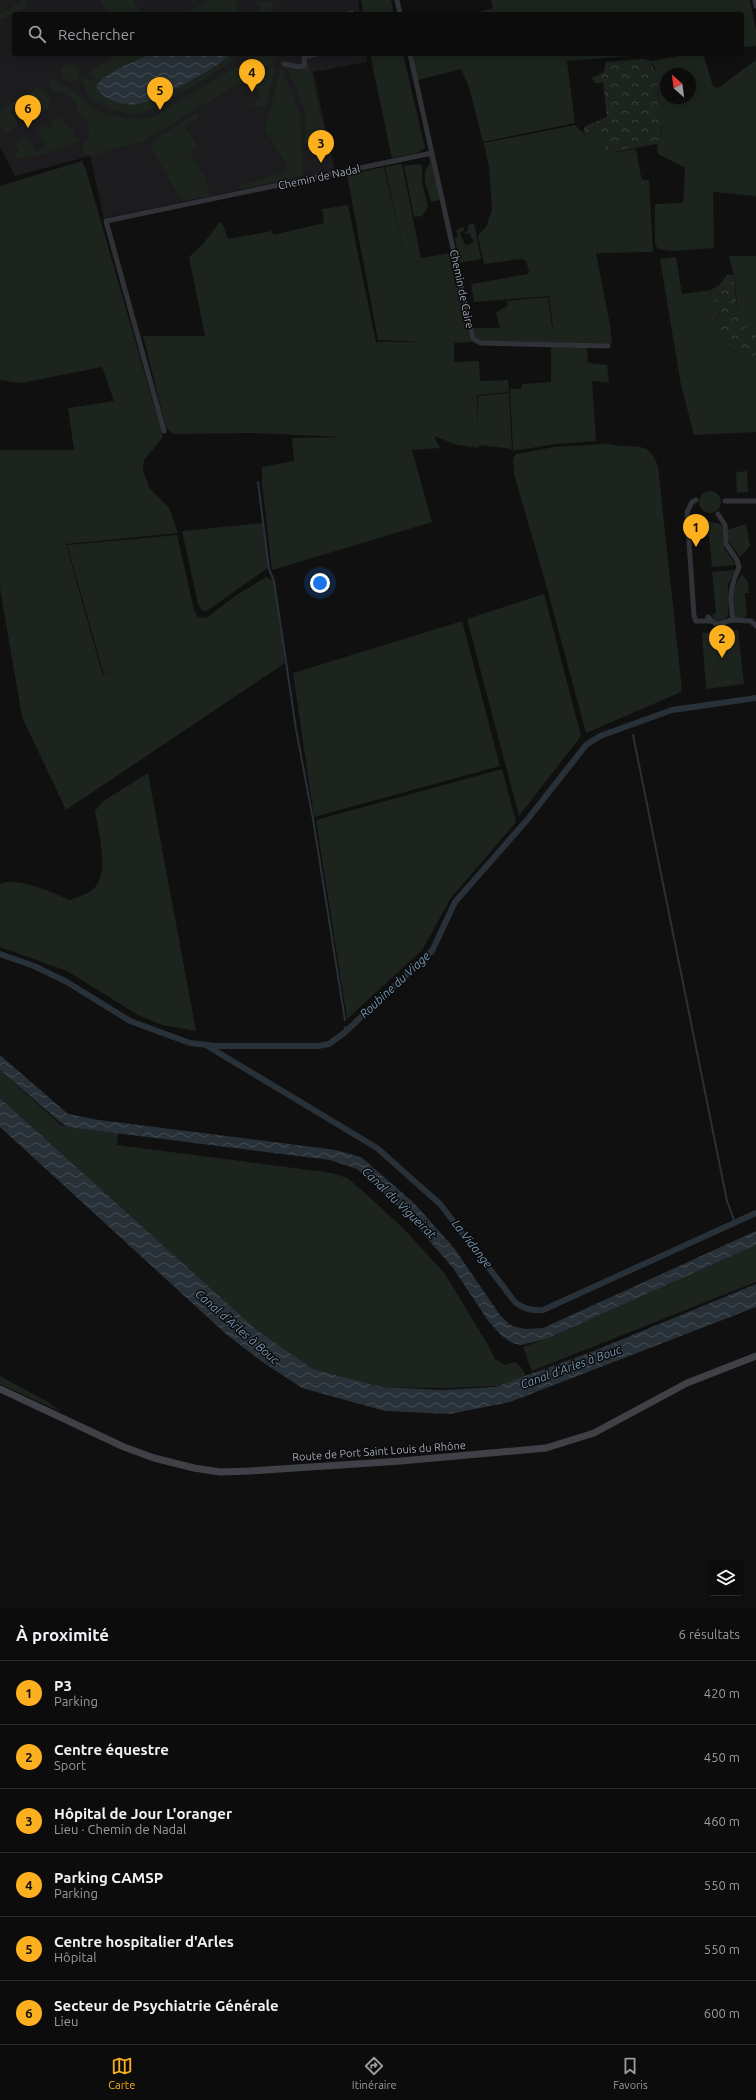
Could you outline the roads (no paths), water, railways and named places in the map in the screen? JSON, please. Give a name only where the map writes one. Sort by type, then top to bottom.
[{"type":"main road","name":"Route de Port Saint Louis du Rhône","points":[[0,1389],[124,1447],[154,1458],[194,1468],[220,1472],[248,1471],[401,1461],[546,1448],[594,1433],[688,1384],[756,1356]]},
{"type":"street","points":[[397,0],[400,12]]},
{"type":"street","points":[[755,0],[756,6]]},
{"type":"street","points":[[284,64],[298,67],[305,65],[304,56]]},
{"type":"street","points":[[410,56],[432,153]]},
{"type":"street","name":"Chemin de Nadal","points":[[164,431],[106,221],[432,153]]},
{"type":"street","name":"Chemin de Caire","points":[[432,153],[473,339],[481,343],[608,346]]},
{"type":"street","points":[[696,500],[692,502],[687,512],[694,616],[696,621],[710,619],[720,625],[733,620],[751,621],[756,626]]},
{"type":"street","points":[[725,501],[756,500]]},
{"type":"street","points":[[718,514],[725,525],[726,544],[737,560],[739,567],[730,590],[733,620]]},
{"type":"water","points":[[146,56],[229,56],[215,67],[188,82],[159,96],[133,105],[115,102],[104,96],[96,87],[99,82],[112,72]]},
{"type":"water","name":"Canal du Vigueirat","points":[[0,1055],[68,1114],[99,1120],[336,1150],[361,1157],[414,1203],[454,1248],[500,1315],[509,1324],[516,1327],[526,1329],[543,1328],[756,1231],[756,1245],[546,1339],[521,1345],[512,1343],[502,1336],[489,1322],[453,1268],[405,1213],[357,1169],[330,1160],[68,1127],[60,1122],[0,1070]]},
{"type":"water","name":"Canal d'Arles à Bouc","points":[[0,1098],[258,1331],[313,1369],[382,1387],[443,1390],[495,1387],[594,1351],[756,1284],[756,1307],[510,1402],[450,1414],[385,1411],[302,1388],[264,1363],[227,1335],[0,1127]]},
{"type":"waterway","points":[[258,482],[269,569],[274,581],[296,729],[313,819],[345,1020]]},
{"type":"waterway","name":"Roubine du Viage","points":[[0,954],[34,966],[67,982],[130,1021],[190,1043],[216,1046],[318,1046],[329,1044],[344,1033],[432,951],[455,902],[527,820],[586,745],[600,736],[672,710],[756,698]]},
{"type":"waterway","points":[[633,735],[727,1201],[735,1223]]},
{"type":"waterway","name":"Roubine du Viage","points":[[345,1027],[346,1031]]},
{"type":"waterway","name":"La Vidange","points":[[209,1047],[377,1148],[440,1204],[515,1302],[528,1309],[543,1310],[756,1213]]},
{"type":"place","name":"Parking CAMSP","points":[[252,92]]},
{"type":"place","name":"Centre hospitalier d'Arles","points":[[160,110]]},
{"type":"place","name":"Secteur de Psychiatrie Générale","points":[[28,128]]},
{"type":"place","name":"Hôpital de Jour L'oranger","points":[[321,163]]},
{"type":"place","name":"P3","points":[[696,547]]},
{"type":"place","name":"Centre équestre","points":[[722,658]]}]
